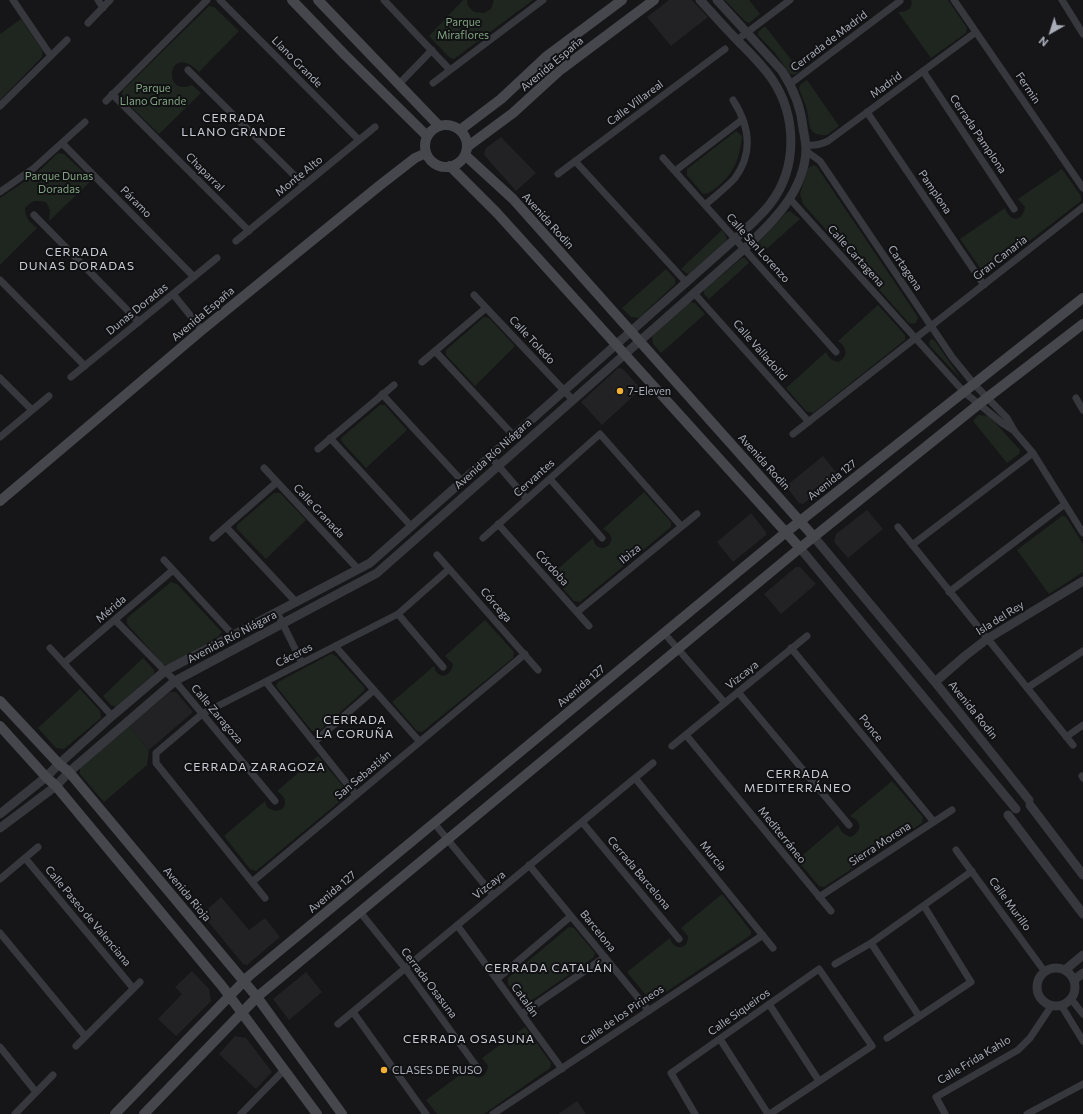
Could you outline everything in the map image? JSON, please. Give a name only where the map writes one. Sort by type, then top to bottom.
[{"type":"main road","points":[[292,0],[427,136]]},
{"type":"main road","points":[[318,0],[439,126]]},
{"type":"main road","name":"Avenida España","points":[[460,130],[501,99],[547,56],[622,0]]},
{"type":"main road","name":"Avenida España","points":[[450,166],[456,164],[466,151],[513,113],[559,71],[654,0]]},
{"type":"main road","points":[[466,151],[464,135],[460,130],[450,125],[434,128],[427,136],[425,148],[429,158],[438,165],[450,166],[497,213],[800,548]]},
{"type":"main road","name":"Avenida Rodin","points":[[466,151],[513,199],[814,537]]},
{"type":"main road","name":"Avenida España","points":[[0,501],[202,330],[379,186],[415,158],[426,153]]},
{"type":"main road","name":"Avenida 127","points":[[115,1114],[243,981],[785,533],[1083,298]]},
{"type":"main road","points":[[144,1114],[257,997],[800,548],[1083,324]]},
{"type":"main road","name":"Avenida Rioja","points":[[1,703],[30,731],[59,764],[69,772],[257,997],[338,1112]]},
{"type":"main road","points":[[0,726],[56,786],[229,995],[317,1114]]},
{"type":"main road","points":[[16,744],[30,731]]},
{"type":"street","points":[[13,0],[51,56]]},
{"type":"street","points":[[98,0],[103,8]]},
{"type":"street","points":[[88,24],[110,0]]},
{"type":"street","points":[[106,101],[207,0]]},
{"type":"street","name":"Llano Grande","points":[[220,0],[359,140]]},
{"type":"street","points":[[384,0],[450,70]]},
{"type":"street","points":[[433,83],[543,0]]},
{"type":"street","name":"Avenida Río Niágara","points":[[0,814],[46,777],[112,716],[165,671],[370,563],[735,239],[769,204],[779,190],[790,158],[791,135],[785,105],[778,89],[762,65],[700,0]]},
{"type":"street","name":"Avenida Río Niágara","points":[[0,828],[56,786],[69,772],[175,681],[377,573],[744,249],[776,218],[790,199],[798,181],[806,148],[802,117],[790,84],[782,70],[717,0]]},
{"type":"street","points":[[737,40],[790,0]]},
{"type":"street","name":"Fermin","points":[[954,0],[1083,188]]},
{"type":"street","points":[[1062,0],[1083,34]]},
{"type":"street","name":"Cerrada de Madrid","points":[[790,84],[900,2]]},
{"type":"street","name":"Madrid","points":[[806,148],[828,141],[976,32]]},
{"type":"street","points":[[0,106],[67,40]]},
{"type":"street","points":[[399,84],[432,50]]},
{"type":"street","name":"Calle Villareal","points":[[558,174],[725,50]]},
{"type":"street","points":[[188,70],[304,185]]},
{"type":"street","name":"Cerrada Pamplona","points":[[923,71],[1014,209]]},
{"type":"street","name":"Chaparral","points":[[112,94],[249,231]]},
{"type":"street","points":[[705,205],[724,189],[734,178],[740,170],[745,156],[748,141],[743,119],[733,100]]},
{"type":"street","name":"Pamplona","points":[[867,112],[984,284]]},
{"type":"street","points":[[675,171],[743,119]]},
{"type":"street","points":[[0,192],[34,168],[85,122]]},
{"type":"street","name":"Monte Alto","points":[[236,241],[375,127]]},
{"type":"street","name":"Páramo","points":[[62,144],[194,277]]},
{"type":"street","name":"Cartagena","points":[[806,148],[820,161],[952,357],[974,384],[984,401]]},
{"type":"street","name":"Calle San Lorenzo","points":[[663,158],[836,352]]},
{"type":"street","points":[[575,161],[686,282]]},
{"type":"street","name":"Calle Cartagena","points":[[790,199],[915,338]]},
{"type":"street","name":"Gran Canaria","points":[[915,338],[1083,207]]},
{"type":"street","points":[[34,215],[139,322]]},
{"type":"street","name":"Dunas Doradas","points":[[71,377],[217,258]]},
{"type":"street","points":[[0,280],[85,366]]},
{"type":"street","name":"Calle Valladolid","points":[[694,293],[809,422]]},
{"type":"street","points":[[173,294],[202,330]]},
{"type":"street","name":"Calle Toledo","points":[[474,295],[572,400]]},
{"type":"street","points":[[422,362],[486,308]]},
{"type":"street","points":[[793,434],[915,338],[964,392],[984,401],[1002,423],[1015,432],[1033,452],[1083,533]]},
{"type":"street","points":[[435,351],[513,435]]},
{"type":"street","points":[[0,378],[32,410]]},
{"type":"street","points":[[318,449],[394,385]]},
{"type":"street","points":[[382,394],[462,481]]},
{"type":"street","points":[[0,437],[49,396]]},
{"type":"street","points":[[1076,398],[1083,410]]},
{"type":"street","name":"Cervantes","points":[[483,538],[600,434],[681,526]]},
{"type":"street","points":[[330,438],[411,526]]},
{"type":"street","points":[[912,545],[1033,452]]},
{"type":"street","points":[[490,456],[527,499]]},
{"type":"street","name":"Calle Granada","points":[[264,468],[358,569]]},
{"type":"street","points":[[550,479],[602,538]]},
{"type":"street","points":[[213,538],[277,482]]},
{"type":"street","points":[[949,592],[1065,504]]},
{"type":"street","name":"Ibiza","points":[[577,612],[697,514]]},
{"type":"street","name":"Córdoba","points":[[498,524],[589,626]]},
{"type":"street","points":[[226,527],[296,602]]},
{"type":"street","points":[[898,527],[1073,745]]},
{"type":"street","name":"Avenida Rodin","points":[[814,537],[935,682],[996,758],[1083,875]]},
{"type":"street","points":[[800,548],[1016,809]]},
{"type":"street","name":"Córcega","points":[[437,554],[538,670]]},
{"type":"street","points":[[164,560],[233,635]]},
{"type":"street","name":"Cáceres","points":[[252,882],[156,763],[156,753],[202,714],[398,614],[449,569]]},
{"type":"street","name":"Mérida","points":[[64,664],[173,570]]},
{"type":"street","name":"Isla del Rey","points":[[935,682],[965,656],[988,639],[1083,581]]},
{"type":"street","points":[[277,612],[302,663]]},
{"type":"street","points":[[398,614],[443,667]]},
{"type":"street","name":"Calle Zaragoza","points":[[115,620],[175,681],[275,801]]},
{"type":"street","points":[[664,633],[679,648],[725,703]]},
{"type":"street","name":"Vizcaya","points":[[672,746],[807,636]]},
{"type":"street","points":[[335,646],[420,742]]},
{"type":"street","points":[[50,648],[112,716]]},
{"type":"street","name":"Ponce","points":[[792,648],[934,822]]},
{"type":"street","points":[[1026,688],[1083,651]]},
{"type":"street","name":"San Sebastián","points":[[252,882],[524,654]]},
{"type":"street","points":[[266,682],[356,795]]},
{"type":"street","points":[[314,742],[374,690]]},
{"type":"street","points":[[738,692],[849,826]]},
{"type":"street","points":[[1066,736],[1083,725]]},
{"type":"street","name":"Mediterráneo","points":[[686,735],[831,911]]},
{"type":"street","points":[[983,770],[996,758]]},
{"type":"street","name":"Vizcaya","points":[[338,1024],[653,763]]},
{"type":"street","name":"Murcia","points":[[635,778],[773,948]]},
{"type":"street","name":"Sierra Morena","points":[[819,897],[952,810]]},
{"type":"street","points":[[1008,815],[1083,914]]},
{"type":"street","name":"Cerrada Barcelona","points":[[582,822],[679,939]]},
{"type":"street","points":[[434,823],[493,896]]},
{"type":"street","points":[[0,877],[38,847]]},
{"type":"street","name":"Calle Murillo","points":[[956,850],[1044,972]]},
{"type":"street","name":"Calle Paseo de Valenciana","points":[[25,858],[133,988]]},
{"type":"street","name":"Barcelona","points":[[529,865],[649,1011]]},
{"type":"street","points":[[835,964],[871,943],[972,871]]},
{"type":"street","points":[[252,882],[265,898]]},
{"type":"street","points":[[887,1038],[971,982],[924,906]]},
{"type":"street","name":"Cerrada Osasuna","points":[[360,912],[405,968],[478,1070]]},
{"type":"street","points":[[497,979],[571,916]]},
{"type":"street","name":"Catalán","points":[[458,925],[562,1069]]},
{"type":"street","points":[[0,933],[85,1036]]},
{"type":"street","name":"Calle de los Pirineos","points":[[493,1114],[762,935]]},
{"type":"street","points":[[871,943],[919,1016]]},
{"type":"street","points":[[1065,970],[1083,955]]},
{"type":"street","points":[[522,1014],[605,957]]},
{"type":"street","points":[[1057,1005],[1071,999],[1075,989],[1074,980],[1071,975],[1065,970],[1056,968],[1044,972],[1038,980],[1038,991],[1043,1000],[1057,1005],[1083,1041]]},
{"type":"street","name":"Calle Siqueiros","points":[[695,1114],[671,1073],[819,969],[872,1046],[819,1081]]},
{"type":"street","points":[[1074,980],[1083,974]]},
{"type":"street","points":[[76,1046],[140,982]]},
{"type":"street","points":[[1071,999],[1083,1014]]},
{"type":"street","points":[[720,1039],[769,1114],[819,1081],[769,1004]]},
{"type":"street","name":"Calle Frida Kahlo","points":[[946,1114],[936,1097],[1018,1050],[1030,1038],[1057,1005]]},
{"type":"street","points":[[353,1012],[426,1114]]},
{"type":"street","points":[[0,1047],[36,1092]]},
{"type":"street","points":[[241,1114],[284,1070]]},
{"type":"street","points":[[15,1114],[53,1075]]},
{"type":"street","points":[[1027,1114],[1083,1084]]},
{"type":"shaded area","points":[[669,0],[692,0],[708,17],[671,46],[647,17]]},
{"type":"shaded area","points":[[501,137],[536,173],[516,191],[484,153],[486,148]]},
{"type":"shaded area","points":[[618,368],[623,369],[641,389],[602,425],[581,402]]},
{"type":"shaded area","points":[[823,456],[839,476],[803,504],[799,503],[786,486]]},
{"type":"shaded area","points":[[867,510],[883,529],[848,558],[834,542],[836,534]]},
{"type":"shaded area","points":[[751,513],[766,532],[766,535],[733,562],[717,542]]},
{"type":"shaded area","points":[[796,567],[800,567],[816,584],[781,614],[764,594]]},
{"type":"shaded area","points":[[170,692],[176,692],[193,712],[149,750],[129,726]]},
{"type":"shaded area","points":[[221,897],[249,930],[265,918],[280,937],[247,965],[243,964],[202,914]]},
{"type":"shaded area","points":[[192,971],[209,989],[211,1001],[176,1036],[158,1019],[182,994],[175,987]]},
{"type":"shaded area","points":[[306,972],[322,992],[289,1020],[273,999]]},
{"type":"shaded area","points":[[235,1036],[246,1038],[272,1072],[256,1089],[219,1054]]},
{"type":"shaded area","points":[[577,1101],[586,1114],[558,1114]]},
{"type":"green space","name":"Parque Miraflores","points":[[463,0],[467,0],[468,6],[474,12],[484,13],[491,9],[494,0],[533,0],[454,59],[450,58],[429,36]]},
{"type":"green space","points":[[725,0],[749,0],[760,14],[749,23],[745,21]]},
{"type":"green space","points":[[911,0],[948,0],[967,28],[966,33],[931,58],[898,12],[909,9],[912,3]]},
{"type":"green space","name":"Parque Llano Grande","points":[[209,6],[214,7],[239,31],[199,72],[189,64],[180,62],[175,65],[172,71],[172,78],[176,84],[182,87],[192,85],[201,93],[159,134],[121,97],[123,90]]},
{"type":"green space","points":[[21,19],[43,51],[42,57],[0,100],[0,34]]},
{"type":"green space","points":[[765,26],[800,71],[794,75],[790,74],[775,53],[758,35],[758,32]]},
{"type":"green space","points":[[807,80],[839,126],[827,135],[816,134],[809,125],[807,110],[799,89],[800,85]]},
{"type":"green space","points":[[736,131],[742,136],[738,158],[732,171],[723,182],[710,192],[703,194],[687,175],[687,169]]},
{"type":"green space","name":"Parque Dunas Doradas","points":[[58,153],[64,154],[92,180],[49,221],[50,210],[46,202],[34,201],[30,203],[25,208],[25,211],[27,217],[37,228],[0,265],[0,198],[36,174]]},
{"type":"green space","points":[[814,165],[817,167],[918,317],[916,323],[912,324],[908,322],[803,204],[800,194],[808,168]]},
{"type":"green space","points":[[1062,169],[1081,196],[1081,201],[988,273],[983,272],[960,239],[1005,208],[1010,216],[1016,219],[1019,218],[1025,207],[1018,199]]},
{"type":"green space","points":[[790,211],[800,219],[760,255],[755,249],[756,245],[786,213]]},
{"type":"green space","points":[[722,230],[727,240],[689,274],[681,269]]},
{"type":"green space","points":[[742,258],[745,258],[749,263],[709,299],[704,294],[704,290]]},
{"type":"green space","points":[[666,269],[675,279],[675,284],[639,318],[631,317],[622,308]]},
{"type":"green space","points":[[689,302],[695,303],[705,314],[661,353],[653,344],[652,335]]},
{"type":"green space","points":[[878,305],[905,335],[905,340],[813,413],[806,411],[786,388],[826,352],[834,361],[838,362],[842,360],[846,352],[841,343],[838,341]]},
{"type":"green space","points":[[484,317],[489,318],[515,346],[475,386],[446,355],[446,350]]},
{"type":"green space","points":[[932,339],[935,341],[961,379],[930,346],[929,342]]},
{"type":"green space","points":[[380,405],[385,405],[407,430],[366,468],[342,442],[341,438]]},
{"type":"green space","points":[[978,415],[989,416],[1020,450],[1019,454],[1007,463],[973,421]]},
{"type":"green space","points":[[644,492],[671,522],[671,527],[580,602],[574,601],[551,575],[593,538],[595,544],[599,547],[604,548],[608,546],[611,542],[611,538],[609,533],[603,529]]},
{"type":"green space","points":[[274,493],[280,493],[306,520],[266,559],[237,529],[237,525]]},
{"type":"green space","points":[[1062,516],[1066,517],[1083,544],[1083,572],[1049,594],[1017,550]]},
{"type":"green space","points":[[171,582],[177,584],[222,632],[219,636],[169,666],[163,664],[127,624],[127,618]]},
{"type":"green space","points":[[485,620],[514,652],[513,658],[422,732],[417,731],[392,702],[434,666],[438,674],[444,676],[450,672],[453,664],[445,656]]},
{"type":"green space","points":[[331,654],[336,656],[364,687],[364,691],[318,732],[312,731],[276,686],[278,682]]},
{"type":"green space","points":[[143,658],[154,670],[154,674],[116,707],[111,705],[103,696]]},
{"type":"green space","points":[[80,689],[100,711],[101,718],[64,749],[56,748],[38,728]]},
{"type":"green space","points":[[129,726],[149,750],[147,765],[104,802],[80,774],[80,768]]},
{"type":"green space","points":[[318,756],[347,791],[345,797],[256,871],[250,869],[224,836],[265,801],[267,807],[272,810],[281,810],[284,807],[285,800],[277,791]]},
{"type":"green space","points":[[892,781],[923,817],[922,823],[824,887],[819,886],[797,860],[838,825],[846,835],[851,837],[858,832],[860,826],[859,823],[850,816]]},
{"type":"green space","points":[[722,894],[751,931],[751,935],[654,1000],[649,999],[627,972],[670,938],[677,947],[684,946],[688,941],[688,936],[681,928]]},
{"type":"green space","points":[[569,927],[574,928],[595,953],[593,958],[528,1003],[522,1002],[508,984],[508,978]]},
{"type":"green space","points":[[525,1027],[551,1063],[550,1068],[484,1114],[437,1114],[426,1100],[468,1069],[474,1076],[483,1076],[487,1071],[488,1066],[482,1058]]},
{"type":"place","name":"7-Eleven","points":[[620,391]]},
{"type":"place","name":"CLASES DE RUSO","points":[[384,1070]]},
{"type":"district","name":"CERRADA LLANO GRANDE","points":[[234,125]]},
{"type":"district","name":"CERRADA DUNAS DORADAS","points":[[77,259]]},
{"type":"district","name":"CERRADA LA CORUÑA","points":[[355,727]]},
{"type":"district","name":"CERRADA ZARAGOZA","points":[[255,767]]},
{"type":"district","name":"CERRADA MEDITERRÁNEO","points":[[798,781]]},
{"type":"district","name":"CERRADA CATALÁN","points":[[549,968]]},
{"type":"district","name":"CERRADA OSASUNA","points":[[469,1039]]}]
